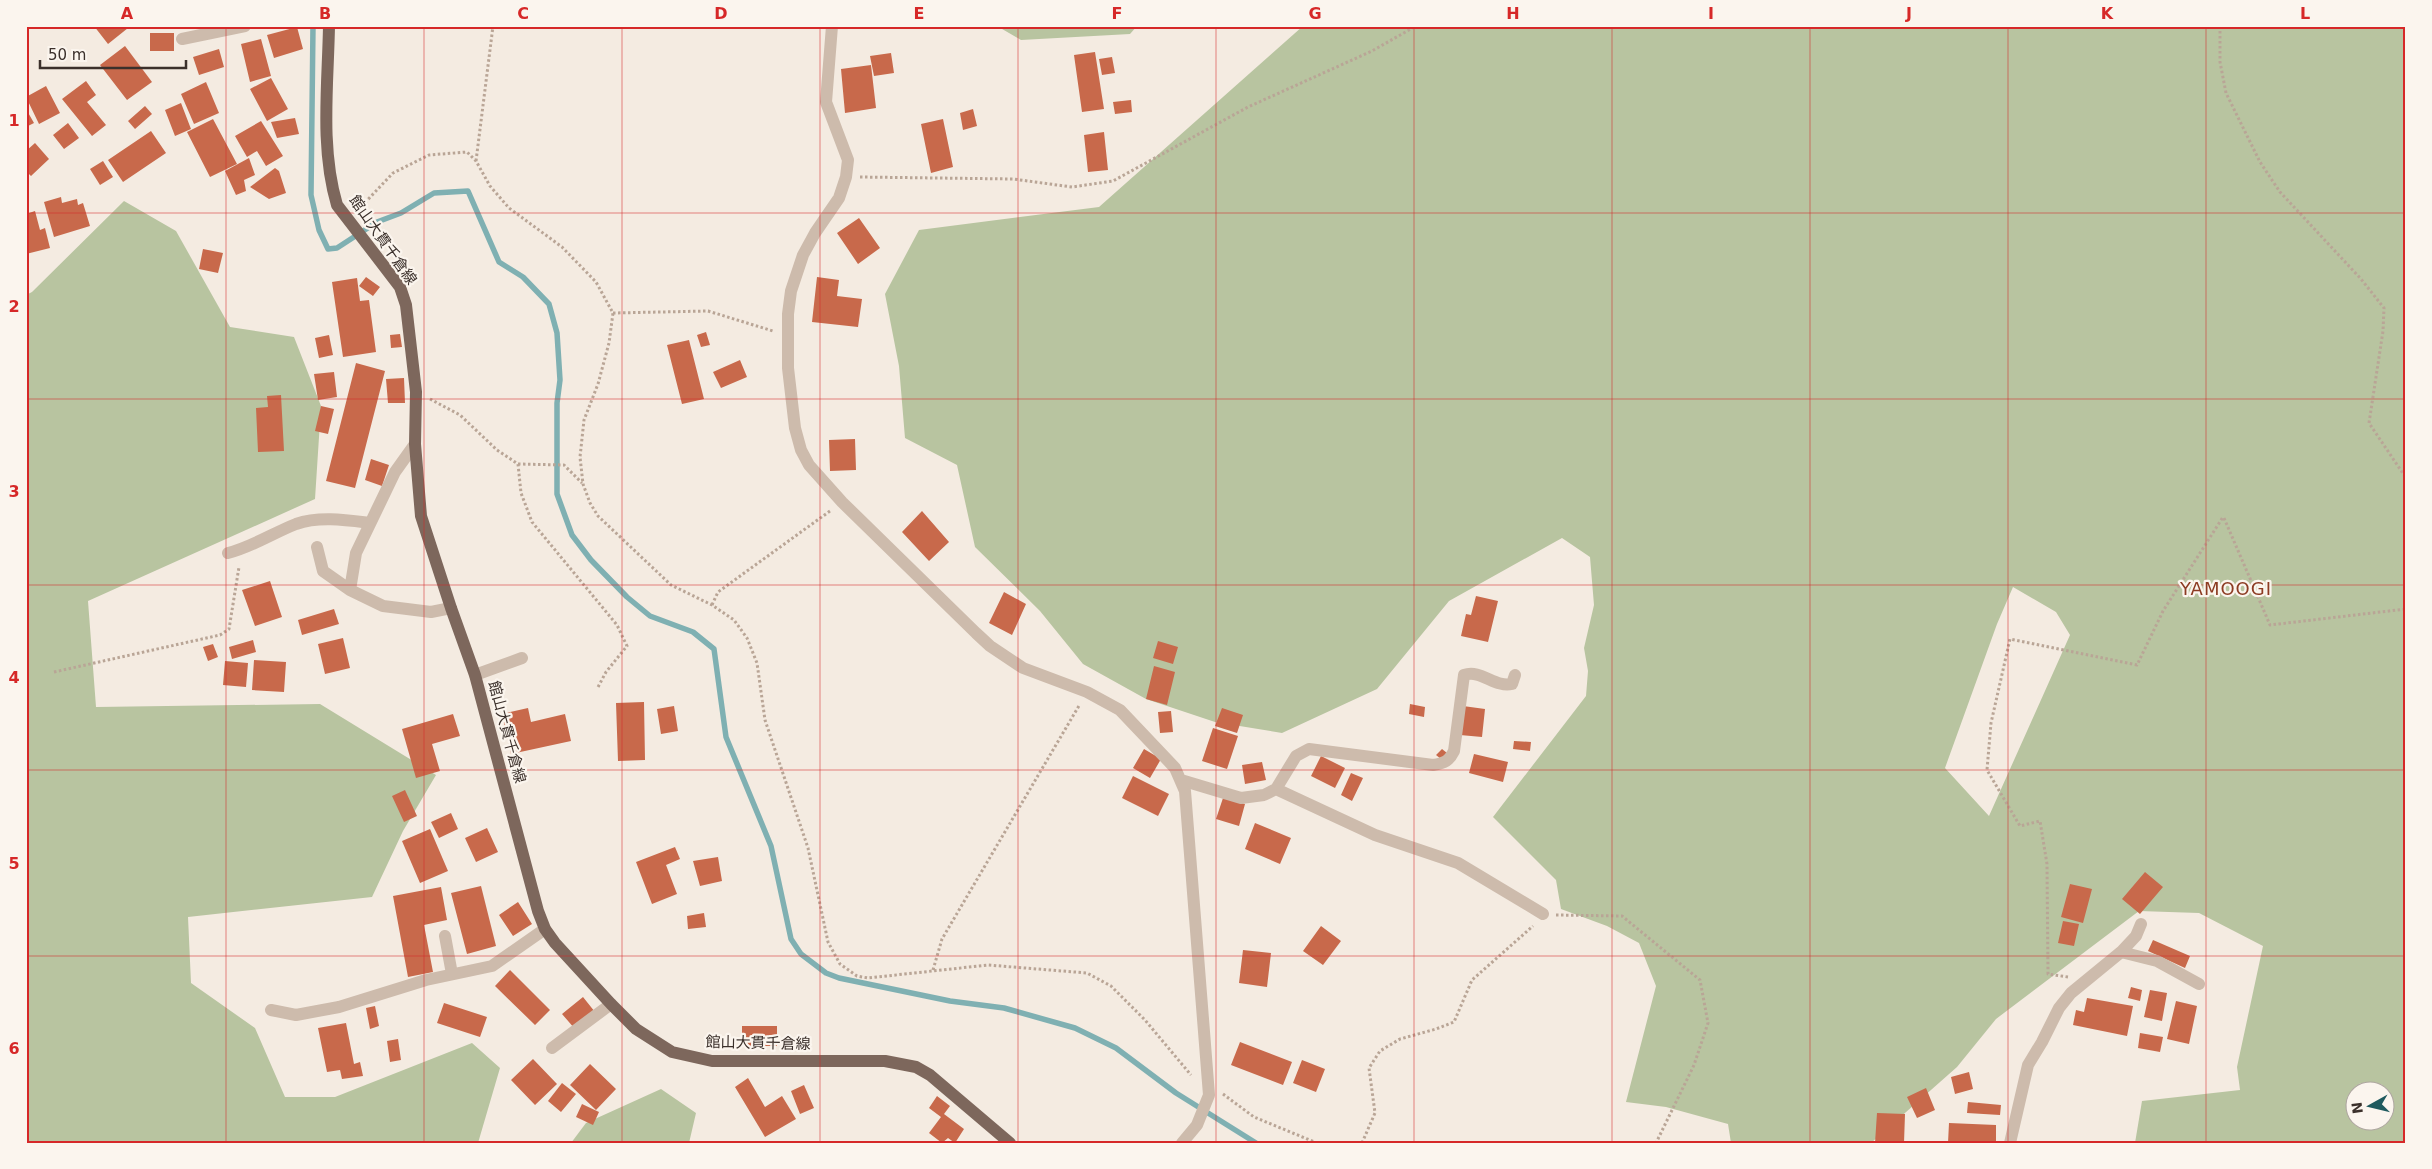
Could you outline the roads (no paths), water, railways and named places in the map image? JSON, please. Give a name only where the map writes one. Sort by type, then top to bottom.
[{"type":"main road","name":"館山大貫千倉線","points":[[329,26],[327,117],[329,161],[337,205],[400,287],[406,305],[416,392],[416,444],[421,516],[475,675],[538,911],[545,929],[611,1004],[642,1033],[672,1052],[712,1061],[885,1061],[916,1067],[930,1076],[1010,1143]]},
{"type":"street","points":[[182,39],[245,26]]},
{"type":"street","points":[[832,26],[826,102],[848,160],[846,176],[839,198],[803,256],[791,291],[788,368],[795,428],[801,450],[809,465],[842,502],[990,646],[1023,668],[1087,692],[1120,710],[1172,764],[1182,780],[1186,801],[1209,1095],[1196,1125],[1182,1143]]},
{"type":"street","points":[[350,590],[356,553],[395,472],[416,444]]},
{"type":"street","points":[[228,553],[242,549],[298,523],[333,519],[370,523]]},
{"type":"street","points":[[317,547],[323,570],[350,590],[383,606],[431,612],[451,608]]},
{"type":"street","points":[[475,675],[522,658]]},
{"type":"street","points":[[1182,780],[1240,798],[1264,795],[1276,789],[1296,756],[1309,749],[1433,765],[1443,764],[1450,759],[1454,750],[1464,675],[1472,672],[1505,685],[1512,684],[1515,675]]},
{"type":"street","points":[[1276,789],[1375,835],[1458,863],[1543,914]]},
{"type":"street","points":[[2010,1143],[2028,1065],[2059,1008],[2071,993],[2122,952],[2136,936],[2141,924]]},
{"type":"street","points":[[271,1010],[296,1015],[339,1007],[452,974],[492,966],[545,929]]},
{"type":"street","points":[[446,936],[452,974]]},
{"type":"street","points":[[2122,952],[2157,961],[2199,984]]},
{"type":"street","points":[[552,1048],[611,1004]]},
{"type":"waterway","points":[[313,26],[311,195],[319,230],[328,249],[337,248],[377,222],[401,213],[434,193],[468,191],[499,262],[523,277],[549,304],[557,333],[560,380],[557,403],[557,494],[572,535],[591,560],[627,597],[650,616],[693,632],[714,649],[726,737],[771,846],[791,939],[801,954],[826,973],[839,978],[950,1001],[1004,1008],[1075,1028],[1116,1048],[1176,1093],[1256,1143]]},
{"type":"district","name":"YAMOOGI","points":[[2226,589]]}]
